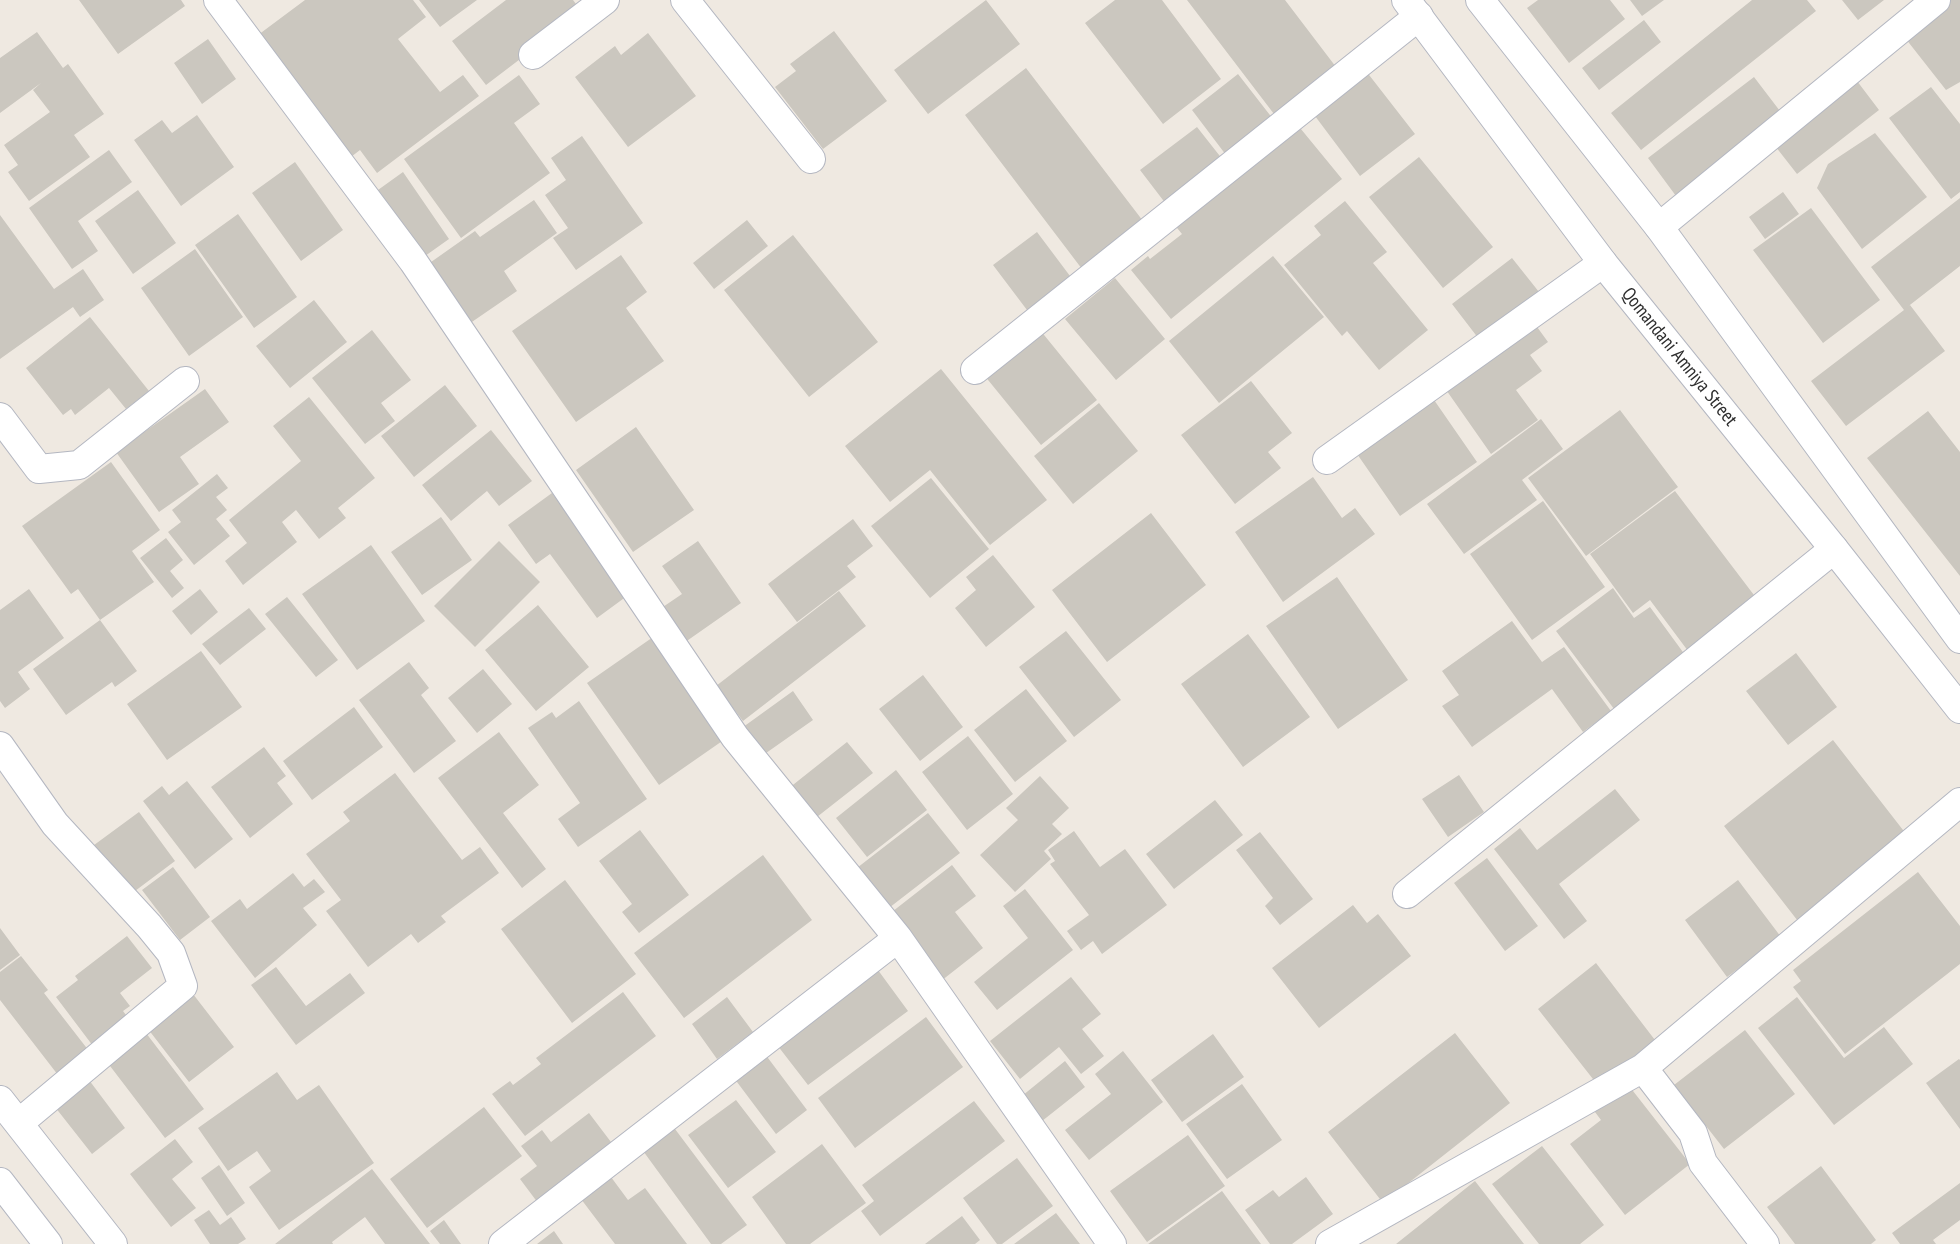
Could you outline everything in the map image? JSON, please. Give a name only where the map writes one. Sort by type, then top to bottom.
[{"type":"street","points":[[218,0],[413,260],[735,737],[898,938],[1112,1244]]},
{"type":"street","points":[[533,55],[605,0]]},
{"type":"street","points":[[685,0],[811,159]]},
{"type":"street","points":[[1480,0],[1659,228],[1960,639]]},
{"type":"street","points":[[1659,228],[1936,0]]},
{"type":"street","points":[[975,370],[1412,8]]},
{"type":"street","name":"Qomandani Amniya Street","points":[[1412,8],[1603,262],[1960,709]]},
{"type":"street","points":[[1327,460],[1603,262]]},
{"type":"street","points":[[0,417],[39,469],[79,465],[184,381]]},
{"type":"street","points":[[1407,894],[1834,549]]},
{"type":"street","points":[[0,746],[55,824],[150,926],[171,953],[183,986],[19,1123]]},
{"type":"street","points":[[1330,1244],[1643,1068],[1960,802]]},
{"type":"street","points":[[503,1244],[898,938]]},
{"type":"street","points":[[1643,1068],[1693,1132],[1703,1163],[1765,1244]]},
{"type":"street","points":[[0,1100],[113,1244]]},
{"type":"street","points":[[0,1182],[48,1244]]},
{"type":"building","points":[[79,0],[181,0],[185,6],[118,54]]},
{"type":"building","points":[[305,0],[413,0],[426,17],[398,39],[440,92],[463,75],[479,96],[377,173],[360,150],[347,160],[254,38]]},
{"type":"building","points":[[419,0],[477,0],[440,27]]},
{"type":"building","points":[[506,0],[573,0],[582,12],[486,85],[452,41]]},
{"type":"building","points":[[986,0],[1020,44],[928,114],[894,70]]},
{"type":"building","points":[[1115,0],[1162,0],[1221,79],[1163,124],[1085,23]]},
{"type":"building","points":[[1187,0],[1285,0],[1336,67],[1274,114]]},
{"type":"building","points":[[1538,0],[1610,0],[1625,19],[1569,63],[1527,8]]},
{"type":"building","points":[[1630,0],[1664,0],[1642,16]]},
{"type":"building","points":[[1752,0],[1807,0],[1816,11],[1641,150],[1611,113]]},
{"type":"building","points":[[1842,0],[1884,0],[1858,20]]},
{"type":"building","points":[[1947,0],[1960,0],[1960,82],[1946,90],[1902,34]]},
{"type":"building","points":[[1644,20],[1661,42],[1599,90],[1582,68]]},
{"type":"building","points":[[834,31],[887,101],[823,149],[775,87],[796,71],[790,64]]},
{"type":"building","points":[[37,32],[63,68],[68,64],[104,114],[74,135],[90,157],[29,201],[8,172],[18,165],[4,145],[50,112],[33,90],[41,83],[0,113],[0,58]]},
{"type":"building","points":[[648,33],[696,96],[628,147],[575,77],[615,46],[621,55]]},
{"type":"building","points":[[208,39],[236,79],[202,104],[174,63]]},
{"type":"building","points":[[1026,68],[1143,221],[1082,269],[965,115]]},
{"type":"building","points":[[1366,71],[1415,134],[1360,176],[1312,112]]},
{"type":"building","points":[[1238,74],[1273,119],[1226,155],[1192,110]]},
{"type":"building","points":[[519,75],[540,104],[514,123],[550,173],[461,238],[404,159]]},
{"type":"building","points":[[1754,77],[1783,115],[1676,196],[1648,158]]},
{"type":"building","points":[[1854,77],[1879,110],[1797,174],[1772,142]]},
{"type":"building","points":[[1931,87],[1960,124],[1960,192],[1951,199],[1889,118]]},
{"type":"building","points":[[197,115],[234,167],[181,206],[134,140],[162,120],[172,133]]},
{"type":"building","points":[[1296,123],[1342,179],[1171,319],[1131,270],[1148,256],[1150,259],[1182,234],[1173,223]]},
{"type":"building","points":[[1197,127],[1223,160],[1166,204],[1140,170]]},
{"type":"building","points":[[1875,133],[1927,197],[1862,249],[1817,188],[1828,164]]},
{"type":"building","points":[[582,136],[643,223],[576,270],[553,238],[568,228],[545,195],[566,180],[551,158]]},
{"type":"building","points":[[109,150],[132,182],[78,221],[98,251],[72,269],[29,208]]},
{"type":"building","points":[[1419,157],[1493,247],[1443,288],[1369,197]]},
{"type":"building","points":[[295,162],[343,230],[301,261],[252,193]]},
{"type":"building","points":[[403,172],[449,239],[418,261],[371,195]]},
{"type":"building","points":[[138,190],[176,243],[133,274],[95,221]]},
{"type":"building","points":[[1783,192],[1799,214],[1765,239],[1749,217]]},
{"type":"building","points":[[1960,198],[1960,266],[1906,308],[1910,305],[1945,351],[1846,426],[1811,381],[1904,310],[1871,267]]},
{"type":"building","points":[[534,200],[557,233],[504,271],[517,291],[466,326],[424,267],[475,231],[480,237]]},
{"type":"building","points":[[1345,201],[1387,252],[1373,263],[1428,330],[1379,370],[1347,331],[1342,336],[1284,265],[1321,235],[1314,226]]},
{"type":"building","points":[[1811,208],[1880,300],[1823,343],[1753,250]]},
{"type":"building","points":[[238,214],[297,297],[254,328],[195,245]]},
{"type":"building","points":[[0,215],[54,289],[83,269],[104,300],[80,317],[73,307],[0,359]]},
{"type":"building","points":[[747,220],[768,246],[714,289],[693,263]]},
{"type":"building","points":[[1037,232],[1070,276],[1027,310],[993,265]]},
{"type":"building","points":[[793,235],[878,342],[809,397],[724,290]]},
{"type":"building","points":[[195,249],[243,317],[189,356],[141,288]]},
{"type":"building","points":[[621,255],[647,292],[626,308],[664,361],[576,422],[512,331]]},
{"type":"building","points":[[1273,256],[1324,317],[1219,403],[1169,341]]},
{"type":"building","points":[[1512,258],[1543,297],[1482,343],[1452,304]]},
{"type":"building","points":[[1115,278],[1165,339],[1116,380],[1065,319]]},
{"type":"building","points":[[314,300],[347,342],[290,388],[256,346]]},
{"type":"building","points":[[90,317],[149,391],[126,409],[109,388],[75,415],[71,409],[63,415],[26,368]]},
{"type":"building","points":[[1532,320],[1548,342],[1530,355],[1542,371],[1516,390],[1538,420],[1491,454],[1442,384]]},
{"type":"building","points":[[372,330],[411,380],[381,403],[395,421],[365,444],[312,378]]},
{"type":"building","points":[[1040,330],[1097,400],[1041,445],[984,375]]},
{"type":"building","points":[[941,369],[1047,500],[990,545],[930,470],[890,502],[845,446]]},
{"type":"building","points":[[1251,381],[1292,433],[1268,452],[1281,468],[1235,504],[1181,435]]},
{"type":"building","points":[[445,385],[477,426],[414,477],[381,436]]},
{"type":"building","points":[[205,389],[229,422],[180,457],[199,484],[159,512],[116,452]]},
{"type":"building","points":[[309,397],[375,478],[338,508],[346,518],[319,539],[296,510],[282,522],[297,542],[243,585],[225,561],[247,543],[229,520],[301,461],[273,426]]},
{"type":"building","points":[[1432,397],[1477,462],[1400,516],[1355,451]]},
{"type":"building","points":[[1099,403],[1138,451],[1073,504],[1034,456]]},
{"type":"building","points":[[1620,410],[1678,487],[1586,556],[1528,478]]},
{"type":"building","points":[[1928,411],[1960,452],[1960,576],[1867,458]]},
{"type":"building","points":[[1541,419],[1563,449],[1522,480],[1537,500],[1464,554],[1427,504]]},
{"type":"building","points":[[636,427],[694,510],[633,552],[576,470]]},
{"type":"building","points":[[491,430],[532,481],[499,506],[487,491],[451,521],[422,485]]},
{"type":"building","points":[[111,462],[160,530],[132,551],[154,582],[100,620],[78,589],[71,594],[22,526]]},
{"type":"building","points":[[217,474],[228,488],[216,497],[227,510],[216,519],[230,536],[194,565],[168,532],[181,522],[172,510]]},
{"type":"building","points":[[1313,477],[1342,518],[1355,508],[1375,534],[1283,602],[1235,532]]},
{"type":"building","points":[[931,478],[989,549],[930,598],[871,526]]},
{"type":"building","points":[[1675,491],[1760,603],[1691,655],[1650,600],[1633,613],[1590,554]]},
{"type":"building","points":[[552,493],[627,596],[597,618],[550,554],[536,564],[508,525]]},
{"type":"building","points":[[1543,501],[1605,587],[1532,640],[1470,554]]},
{"type":"building","points":[[1151,513],[1206,585],[1107,662],[1052,590]]},
{"type":"building","points":[[441,517],[472,560],[422,595],[391,552]]},
{"type":"building","points":[[853,519],[873,546],[847,566],[856,577],[797,622],[768,584]]},
{"type":"building","points":[[166,538],[183,560],[170,571],[184,588],[172,598],[140,558]]},
{"type":"building","points":[[499,541],[540,582],[475,647],[434,606]]},
{"type":"building","points":[[698,541],[741,603],[681,645],[657,611],[682,594],[662,566]]},
{"type":"building","points":[[371,545],[425,621],[357,670],[302,594]]},
{"type":"building","points":[[993,555],[1035,607],[986,647],[955,608],[976,590],[966,577]]},
{"type":"building","points":[[1337,577],[1408,680],[1338,729],[1266,626]]},
{"type":"building","points":[[1613,588],[1634,618],[1650,607],[1688,659],[1617,713],[1556,631]]},
{"type":"building","points":[[29,589],[64,638],[18,672],[30,689],[5,708],[0,701],[0,610]]},
{"type":"building","points":[[200,589],[218,612],[191,635],[172,611]]},
{"type":"building","points":[[839,591],[866,626],[743,721],[716,686]]},
{"type":"building","points":[[287,597],[338,660],[316,677],[265,614]]},
{"type":"building","points":[[538,605],[589,667],[536,711],[485,650]]},
{"type":"building","points":[[249,608],[266,629],[220,665],[202,644]]},
{"type":"building","points":[[100,620],[137,671],[115,687],[112,682],[66,715],[33,669]]},
{"type":"building","points":[[1512,621],[1542,662],[1564,647],[1611,711],[1583,732],[1552,689],[1472,747],[1442,706],[1459,695],[1442,671]]},
{"type":"building","points":[[1066,631],[1121,700],[1074,737],[1019,667]]},
{"type":"building","points":[[1248,634],[1310,717],[1243,767],[1181,684]]},
{"type":"building","points":[[656,635],[728,737],[659,785],[587,683]]},
{"type":"building","points":[[201,651],[242,707],[167,760],[127,704]]},
{"type":"building","points":[[1796,653],[1837,707],[1788,745],[1746,691]]},
{"type":"building","points":[[409,662],[429,688],[421,695],[456,741],[414,773],[359,700]]},
{"type":"building","points":[[483,669],[512,704],[477,733],[448,698]]},
{"type":"building","points":[[923,675],[963,727],[920,761],[879,709]]},
{"type":"building","points":[[1026,689],[1067,741],[1015,782],[974,730]]},
{"type":"building","points":[[793,691],[813,720],[759,758],[739,730]]},
{"type":"building","points":[[579,701],[647,799],[578,847],[558,819],[580,803],[528,728],[552,712],[556,718]]},
{"type":"building","points":[[354,707],[383,747],[312,800],[283,761]]},
{"type":"building","points":[[499,732],[539,785],[503,813],[546,869],[522,888],[438,778]]},
{"type":"building","points":[[968,736],[1013,794],[967,830],[922,772]]},
{"type":"building","points":[[1833,740],[1910,839],[1801,925],[1724,826]]},
{"type":"building","points":[[847,742],[873,773],[808,824],[784,792]]},
{"type":"building","points":[[264,747],[286,776],[277,783],[293,804],[250,838],[211,787]]},
{"type":"building","points":[[896,770],[927,810],[867,857],[836,818]]},
{"type":"building","points":[[395,773],[462,860],[480,847],[499,873],[441,916],[446,922],[418,943],[411,934],[368,967],[326,911],[341,900],[306,854],[350,821],[343,812]]},
{"type":"building","points":[[1459,775],[1484,812],[1448,837],[1422,799]]},
{"type":"building","points":[[1040,776],[1069,808],[1052,824],[1062,834],[1044,851],[1051,859],[1015,892],[980,855],[1018,820],[1006,808]]},
{"type":"building","points":[[187,781],[233,839],[195,869],[143,801],[162,786],[169,795]]},
{"type":"building","points":[[1615,789],[1640,820],[1559,884],[1587,921],[1564,939],[1494,849],[1520,828],[1537,850]]},
{"type":"building","points":[[1215,800],[1243,835],[1174,889],[1146,854]]},
{"type":"building","points":[[139,812],[175,861],[127,897],[90,848]]},
{"type":"building","points":[[928,813],[960,853],[885,911],[853,871]]},
{"type":"building","points":[[640,830],[689,895],[639,933],[622,912],[632,904],[599,861]]},
{"type":"building","points":[[1074,831],[1100,867],[1125,849],[1167,905],[1102,954],[1093,941],[1081,950],[1067,931],[1089,915],[1050,864],[1055,861],[1048,850]]},
{"type":"building","points":[[1260,832],[1313,899],[1280,925],[1265,906],[1273,898],[1236,850]]},
{"type":"building","points":[[763,855],[812,920],[684,1018],[634,953]]},
{"type":"building","points":[[1487,858],[1538,926],[1505,951],[1454,883]]},
{"type":"building","points":[[952,865],[976,896],[955,912],[983,948],[941,981],[888,915]]},
{"type":"building","points":[[173,867],[210,917],[180,940],[142,890]]},
{"type":"building","points":[[1918,872],[1960,926],[1960,964],[1845,1054],[1793,987],[1801,981],[1793,970]]},
{"type":"building","points":[[293,873],[304,887],[314,879],[325,892],[303,908],[317,925],[255,978],[211,921],[240,899],[247,909]]},
{"type":"building","points":[[565,880],[636,974],[572,1023],[501,929]]},
{"type":"building","points":[[1738,880],[1781,937],[1727,977],[1685,920]]},
{"type":"building","points":[[1025,889],[1073,950],[997,1010],[974,982],[1028,938],[1003,906]]},
{"type":"building","points":[[1353,905],[1367,923],[1378,914],[1411,956],[1319,1028],[1272,968]]},
{"type":"building","points":[[0,928],[20,955],[0,970]]},
{"type":"building","points":[[127,936],[152,968],[120,993],[130,1006],[123,1011],[129,1019],[93,1046],[56,997],[78,980],[75,976]]},
{"type":"building","points":[[21,956],[48,990],[44,993],[89,1051],[58,1075],[0,1000],[0,972]]},
{"type":"building","points":[[1596,963],[1658,1044],[1600,1088],[1538,1009]]},
{"type":"building","points":[[875,966],[908,1011],[808,1085],[774,1041]]},
{"type":"building","points":[[276,967],[306,1006],[350,973],[365,993],[296,1045],[251,985]]},
{"type":"building","points":[[1071,977],[1101,1014],[1082,1029],[1104,1056],[1081,1074],[1059,1047],[1020,1079],[990,1041]]},
{"type":"building","points":[[623,992],[656,1036],[525,1136],[492,1094],[510,1081],[513,1085],[541,1064],[536,1058]]},
{"type":"building","points":[[193,994],[234,1047],[189,1082],[148,1029]]},
{"type":"building","points":[[727,997],[753,1032],[717,1059],[692,1024]]},
{"type":"building","points":[[1797,997],[1844,1058],[1884,1027],[1913,1064],[1834,1125],[1758,1028]]},
{"type":"building","points":[[926,1017],[963,1067],[855,1148],[818,1098]]},
{"type":"building","points":[[1745,1030],[1795,1094],[1724,1149],[1674,1085]]},
{"type":"building","points":[[146,1033],[204,1109],[165,1138],[107,1062]]},
{"type":"building","points":[[1455,1033],[1510,1103],[1383,1203],[1328,1132]]},
{"type":"building","points":[[1213,1034],[1244,1077],[1182,1122],[1151,1080]]},
{"type":"building","points":[[762,1050],[807,1110],[776,1134],[731,1074]]},
{"type":"building","points":[[1123,1051],[1163,1102],[1089,1160],[1065,1130],[1111,1094],[1095,1074]]},
{"type":"building","points":[[1960,1060],[1960,1129],[1926,1083]]},
{"type":"building","points":[[1065,1061],[1085,1087],[1037,1125],[1017,1100]]},
{"type":"building","points":[[277,1072],[297,1100],[319,1085],[374,1163],[279,1230],[249,1187],[271,1171],[257,1151],[228,1171],[198,1128]]},
{"type":"building","points":[[89,1080],[125,1128],[92,1154],[55,1107]]},
{"type":"building","points":[[1626,1082],[1690,1164],[1625,1215],[1570,1144],[1601,1120],[1592,1108]]},
{"type":"building","points":[[1242,1084],[1282,1140],[1227,1179],[1186,1124]]},
{"type":"building","points":[[736,1100],[776,1152],[728,1188],[688,1135]]},
{"type":"building","points":[[974,1101],[1005,1141],[880,1236],[861,1211],[874,1201],[862,1185]]},
{"type":"building","points":[[484,1107],[522,1156],[427,1228],[390,1179]]},
{"type":"building","points":[[589,1113],[614,1146],[538,1203],[520,1179],[537,1166],[521,1146],[542,1130],[551,1142]]},
{"type":"building","points":[[669,1121],[747,1225],[721,1244],[711,1244],[638,1144]]},
{"type":"building","points":[[1188,1135],[1225,1186],[1147,1242],[1110,1191]]},
{"type":"building","points":[[175,1139],[193,1162],[172,1179],[196,1208],[171,1227],[130,1174]]},
{"type":"building","points":[[822,1144],[866,1203],[810,1244],[786,1244],[752,1197]]},
{"type":"building","points":[[1542,1146],[1604,1225],[1580,1244],[1539,1244],[1492,1184]]},
{"type":"building","points":[[1017,1158],[1053,1206],[1002,1244],[997,1244],[963,1198]]},
{"type":"building","points":[[219,1165],[245,1203],[227,1216],[201,1178]]},
{"type":"building","points":[[1821,1166],[1876,1240],[1871,1244],[1795,1244],[1767,1207]]},
{"type":"building","points":[[372,1169],[430,1244],[385,1244],[365,1217],[332,1242],[333,1244],[275,1244]]},
{"type":"building","points":[[611,1177],[628,1200],[645,1188],[687,1244],[615,1244],[581,1199]]},
{"type":"building","points":[[1306,1177],[1333,1214],[1292,1244],[1270,1244],[1245,1210],[1273,1190],[1279,1197]]},
{"type":"building","points":[[1475,1181],[1524,1244],[1396,1244]]},
{"type":"building","points":[[1960,1183],[1960,1220],[1933,1240],[1936,1244],[1900,1244],[1892,1233]]},
{"type":"building","points":[[1222,1191],[1261,1244],[1148,1244]]},
{"type":"building","points":[[209,1210],[220,1225],[231,1217],[246,1239],[238,1244],[210,1244],[194,1220]]},
{"type":"building","points":[[1056,1213],[1080,1244],[1014,1244]]},
{"type":"building","points":[[962,1216],[980,1240],[975,1244],[925,1244]]},
{"type":"building","points":[[444,1220],[461,1244],[440,1244],[430,1231]]},
{"type":"building","points":[[554,1231],[563,1244],[537,1244]]}]
